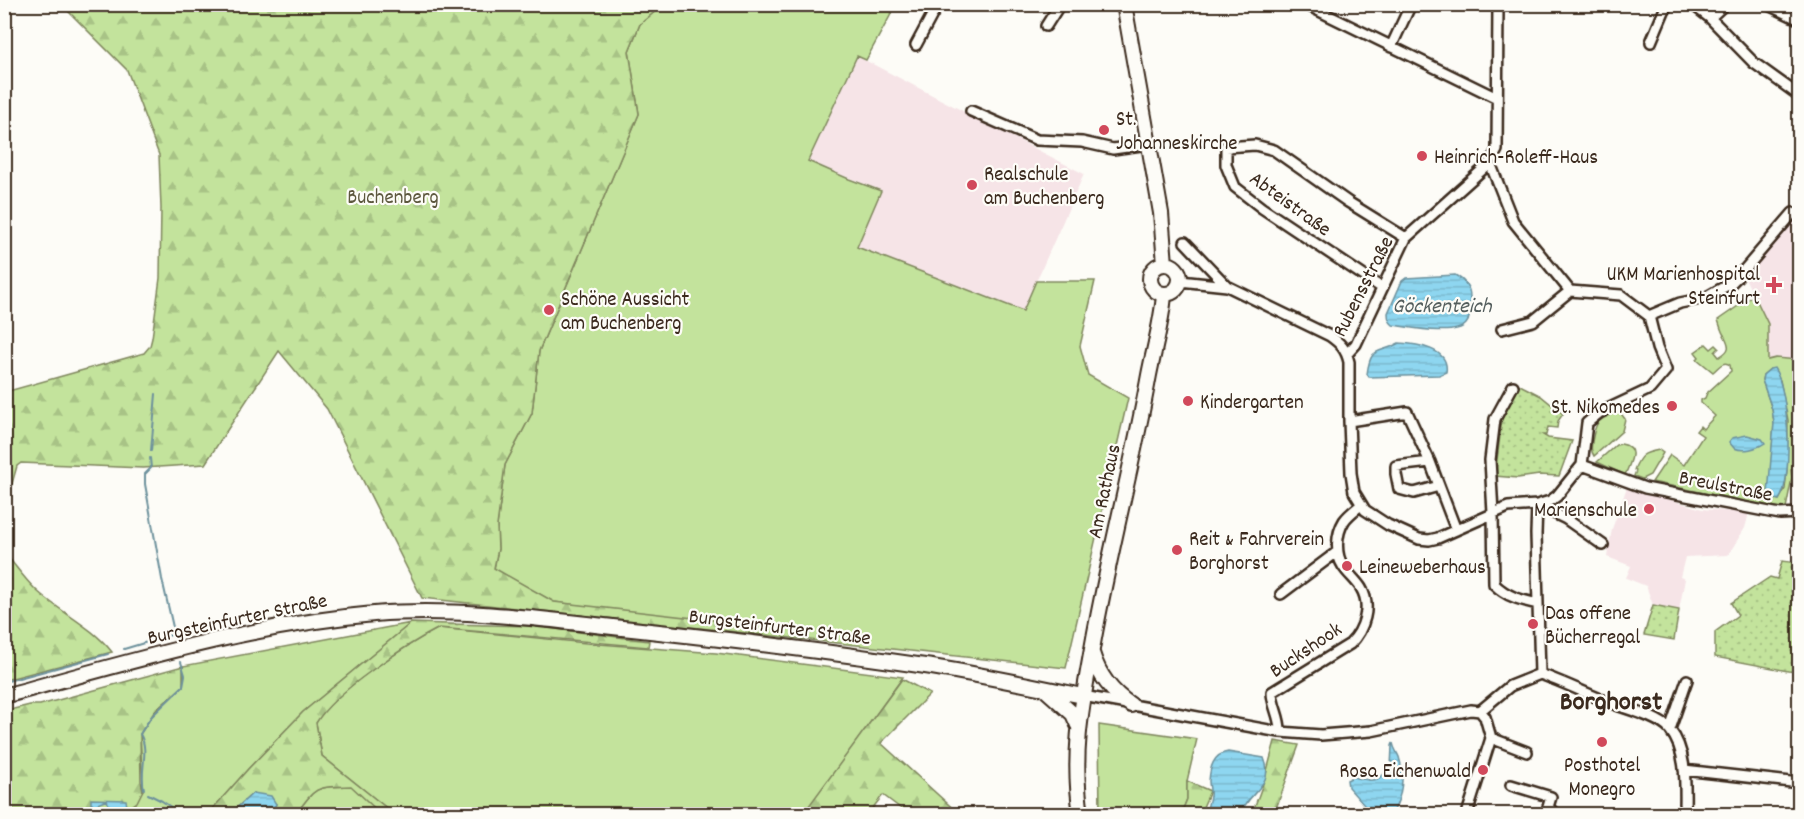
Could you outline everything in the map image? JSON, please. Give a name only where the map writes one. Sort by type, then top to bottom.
[{"type":"main road","points":[[1124,4],[1161,213],[1165,264]]},
{"type":"main road","points":[[1165,264],[1177,269],[1180,281],[1174,291],[1164,295],[1153,289],[1149,278],[1155,268],[1165,264]]},
{"type":"main road","name":"Am Rathaus","points":[[1081,814],[1078,780],[1078,725],[1115,535],[1146,396],[1164,295]]},
{"type":"main road","name":"Burgsteinfurter Straße","points":[[4,696],[222,638],[271,628],[376,614],[440,612],[505,615],[785,646],[934,667],[1083,696]]},
{"type":"main road","points":[[1092,651],[1096,668],[1104,681],[1131,705]]},
{"type":"main road","points":[[1045,689],[1073,714],[1078,725]]},
{"type":"street","points":[[916,45],[938,4]]},
{"type":"street","points":[[1046,26],[1060,4]]},
{"type":"street","points":[[1305,4],[1497,98]]},
{"type":"street","points":[[1391,47],[1411,4]]},
{"type":"street","points":[[1498,4],[1498,135],[1497,150],[1490,163],[1513,221],[1570,291]]},
{"type":"street","points":[[1651,42],[1666,4]]},
{"type":"street","points":[[1692,4],[1710,18],[1754,63],[1800,96]]},
{"type":"street","points":[[1710,18],[1725,4]]},
{"type":"street","points":[[1766,4],[1800,20]]},
{"type":"street","points":[[971,111],[1037,140],[1082,142],[1113,149],[1148,144]]},
{"type":"street","name":"Abteistraße","points":[[1382,288],[1262,208],[1235,187],[1226,165],[1226,147],[1255,145],[1274,150],[1348,202],[1406,238]]},
{"type":"street","name":"Rubensstraße","points":[[1347,354],[1356,344],[1406,238],[1490,163]]},
{"type":"street","points":[[1649,316],[1680,303],[1705,298],[1731,283],[1793,213]]},
{"type":"street","points":[[1185,242],[1227,286]]},
{"type":"street","points":[[1180,281],[1227,286],[1330,336],[1341,344],[1349,362],[1349,421],[1354,492],[1361,505],[1372,516],[1419,539],[1438,538],[1508,507],[1537,505],[1550,501],[1557,496],[1582,465],[1587,423],[1592,417],[1650,388],[1666,370],[1657,348],[1649,316],[1638,310],[1621,295],[1570,291],[1533,321],[1502,329]]},
{"type":"street","points":[[1514,386],[1496,419],[1490,460],[1494,584],[1511,597],[1538,604]]},
{"type":"street","points":[[1349,421],[1407,412],[1430,462],[1456,530]]},
{"type":"street","points":[[1430,462],[1396,466],[1399,489],[1414,493],[1439,486]]},
{"type":"street","name":"Breulstraße","points":[[1582,465],[1645,488],[1780,514],[1800,513]]},
{"type":"street","points":[[1281,594],[1337,552],[1344,521],[1361,505]]},
{"type":"street","points":[[1537,505],[1566,519],[1604,545]]},
{"type":"street","points":[[1537,505],[1540,674]]},
{"type":"street","name":"Buckshook","points":[[1280,732],[1281,726],[1272,692],[1350,644],[1359,633],[1364,621],[1366,603],[1361,588],[1344,568],[1337,552]]},
{"type":"street","points":[[1467,814],[1491,738],[1485,717],[1480,711],[1510,686],[1540,674],[1634,711],[1670,729],[1679,748],[1684,770],[1685,814]]},
{"type":"street","points":[[1670,729],[1688,680]]},
{"type":"street","name":"Burgsteinfurter Straße","points":[[1083,696],[1280,732],[1321,735],[1371,731],[1471,710],[1480,711]]},
{"type":"street","points":[[1491,738],[1527,752]]},
{"type":"street","points":[[1684,770],[1800,783]]},
{"type":"street","points":[[1510,784],[1551,797],[1548,807],[1553,814]]},
{"type":"shaded area","name":"Realschule am Buchenberg","points":[[857,56],[1084,174],[1023,311],[857,247],[881,191],[808,161]]},
{"type":"shaded area","name":"UKM Marienhospital Steinfurt","points":[[1799,213],[1800,359],[1777,358],[1768,361],[1768,324],[1743,274],[1791,226]]},
{"type":"shaded area","points":[[1627,487],[1702,509],[1749,513],[1745,528],[1728,555],[1685,557],[1680,577],[1685,579],[1679,610],[1653,605],[1646,586],[1626,578],[1631,566],[1607,557],[1612,529]]},
{"type":"green space","name":"Buchenberg","points":[[62,5],[663,5],[640,24],[629,51],[639,114],[539,351],[532,413],[505,465],[497,526],[498,549],[494,568],[554,602],[746,624],[746,633],[422,598],[327,409],[279,351],[205,464],[143,468],[21,463],[17,466],[5,508],[5,392],[144,353],[150,346],[152,338],[160,278],[159,155],[127,70]]},
{"type":"green space","points":[[663,5],[896,5],[866,60],[857,56],[808,161],[881,191],[857,247],[1023,311],[1036,281],[1095,281],[1080,346],[1088,375],[1128,398],[1066,668],[746,633],[554,602],[494,569],[498,549],[497,526],[505,465],[532,413],[539,351],[639,114],[629,51],[640,24]]},
{"type":"green space","points":[[1754,295],[1768,324],[1768,360],[1799,359],[1799,470],[1791,470],[1792,478],[1786,508],[1652,482],[1670,455],[1684,465],[1703,436],[1696,431],[1700,426],[1703,429],[1715,416],[1701,403],[1701,400],[1731,371],[1730,365],[1723,364],[1713,372],[1697,359],[1699,357],[1695,352],[1706,344],[1711,349],[1716,345],[1719,348],[1715,352],[1719,357],[1726,352],[1727,342],[1718,320]],"holes":[[[1770,369],[1780,380],[1788,420],[1785,489],[1779,500],[1769,496],[1774,423],[1772,409],[1762,380],[1763,375]]]},
{"type":"green space","points":[[1518,384],[1541,396],[1563,414],[1558,421],[1557,428],[1548,427],[1546,435],[1543,435],[1548,438],[1572,441],[1559,476],[1539,475],[1518,478],[1495,476],[1502,419],[1498,417]]},
{"type":"green space","points":[[1619,411],[1625,419],[1622,431],[1594,456],[1591,446],[1597,424],[1603,418]]},
{"type":"green space","points":[[1621,444],[1630,448],[1632,452],[1625,475],[1597,462],[1616,445]]},
{"type":"green space","points":[[1659,450],[1663,453],[1650,475],[1642,479],[1634,476],[1636,471],[1634,470],[1640,458]]},
{"type":"green space","points":[[4,552],[35,589],[95,634],[112,652],[5,680]]},
{"type":"green space","points":[[1798,557],[1799,672],[1715,657],[1715,632],[1738,615],[1731,603],[1770,577],[1777,579],[1782,561],[1798,563]]},
{"type":"green space","points":[[1653,605],[1679,610],[1674,640],[1644,635]]},
{"type":"green space","points":[[411,623],[303,712],[208,814],[119,814],[143,790],[140,734],[155,711],[183,686],[183,666]]},
{"type":"green space","points":[[411,623],[532,626],[649,641],[648,647],[439,628],[372,670],[338,697],[316,723],[322,756],[394,814],[381,814],[351,786],[318,790],[296,814],[271,814],[276,804],[253,793],[230,814],[208,814],[303,712]]},
{"type":"green space","points":[[439,628],[716,653],[903,677],[804,814],[394,814],[322,756],[316,723],[325,710],[354,683],[390,657]]},
{"type":"green space","points":[[183,666],[183,686],[155,711],[140,734],[143,790],[137,802],[120,814],[5,814],[5,711],[40,705]]},
{"type":"green space","points":[[902,679],[930,694],[881,743],[959,814],[908,814],[883,795],[868,814],[803,814]]},
{"type":"green space","points":[[1099,725],[1197,739],[1187,781],[1187,799],[1181,814],[1100,814]]},
{"type":"green space","points":[[1275,741],[1299,745],[1274,814],[1252,814],[1265,778]]},
{"type":"green space","points":[[1187,781],[1210,791],[1200,814],[1181,814],[1187,799]]},
{"type":"green space","points":[[352,786],[381,814],[296,814],[318,789]]},
{"type":"water","name":"Göckenteich","points":[[1455,275],[1466,284],[1470,293],[1470,314],[1466,324],[1460,328],[1442,331],[1391,323],[1388,313],[1402,281],[1406,278]]},
{"type":"water","name":"Göckenteich","points":[[1399,343],[1422,346],[1437,353],[1443,357],[1446,372],[1439,375],[1369,377],[1367,374],[1374,354]]},
{"type":"water","points":[[1774,368],[1783,395],[1788,434],[1787,473],[1779,500],[1773,499],[1768,494],[1774,423],[1772,409],[1762,380],[1763,375]]},
{"type":"water","points":[[1747,435],[1762,439],[1765,443],[1742,450],[1734,448],[1729,442],[1732,438]]},
{"type":"water","points":[[1393,743],[1402,772],[1402,786],[1398,801],[1392,814],[1366,814],[1364,805],[1348,787],[1347,780],[1353,777],[1374,780],[1382,776],[1391,767]]},
{"type":"water","points":[[1228,752],[1264,758],[1267,768],[1266,776],[1259,789],[1248,800],[1241,814],[1206,814],[1210,794],[1211,767],[1219,756]]},
{"type":"water","points":[[253,793],[271,796],[276,804],[271,814],[230,814]]},
{"type":"water","points":[[91,799],[126,800],[127,807],[120,811],[111,808],[107,800],[95,805],[91,804]]},
{"type":"waterway","points":[[151,451],[156,394]]},
{"type":"waterway","points":[[150,458],[151,468],[145,474],[145,484],[175,636]]},
{"type":"waterway","points":[[124,649],[174,634]]},
{"type":"waterway","points":[[4,682],[108,654]]},
{"type":"waterway","points":[[144,789],[144,747],[140,734],[151,717],[183,686],[185,675],[181,662]]},
{"type":"waterway","points":[[148,794],[181,814]]},
{"type":"place","name":"St. Johanneskirche","points":[[1104,130]]},
{"type":"place","name":"Heinrich-Roleff-Haus","points":[[1422,156]]},
{"type":"place","name":"Realschule am Buchenberg","points":[[972,185]]},
{"type":"place","name":"UKM Marienhospital Steinfurt","points":[[1774,285]]},
{"type":"place","name":"Schöne Aussicht am Buchenberg","points":[[549,310]]},
{"type":"place","name":"Kindergarten","points":[[1188,401]]},
{"type":"place","name":"St. Nikomedes","points":[[1672,406]]},
{"type":"place","name":"Marienschule","points":[[1649,509]]},
{"type":"place","name":"Reit & Fahrverein Borghorst","points":[[1177,550]]},
{"type":"place","name":"Leineweberhaus","points":[[1347,566]]},
{"type":"place","name":"Das offene Bücherregal","points":[[1533,624]]},
{"type":"place","name":"Posthotel Monegro","points":[[1602,742]]},
{"type":"place","name":"Rosa Eichenwald","points":[[1483,770]]},
{"type":"district","name":"Borghorst","points":[[1611,700]]}]
